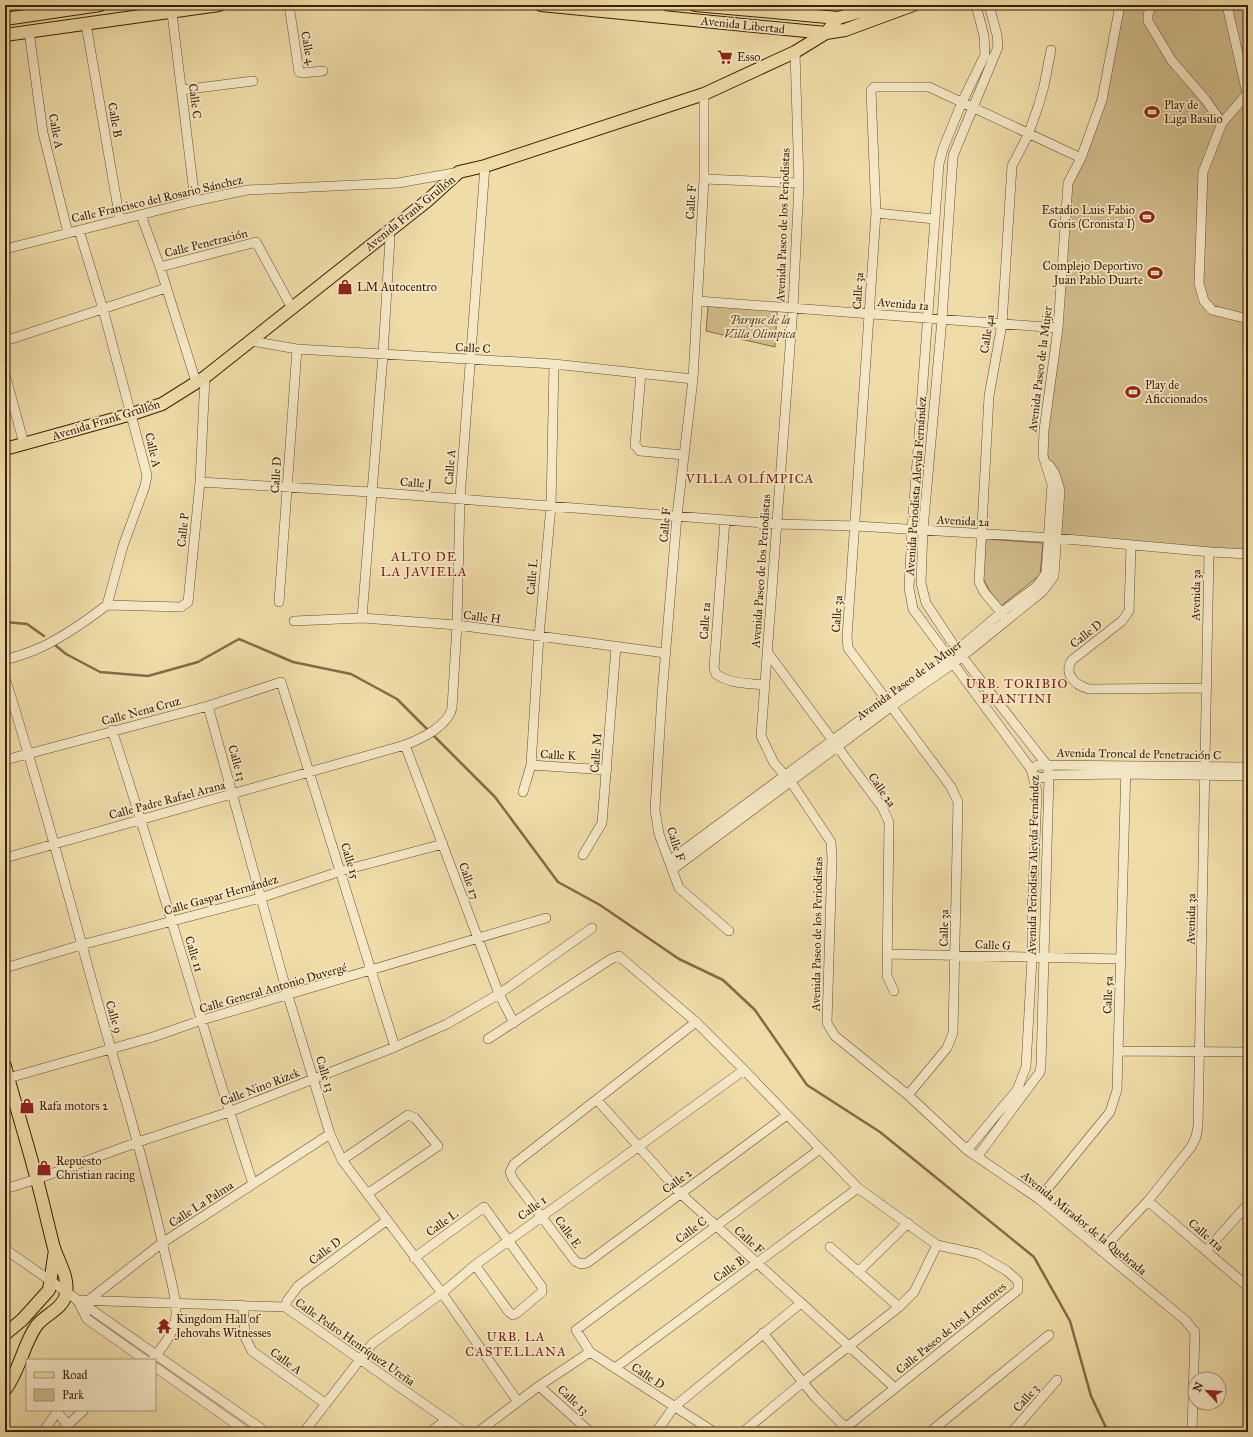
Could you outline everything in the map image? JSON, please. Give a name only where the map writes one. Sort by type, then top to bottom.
[{"type":"main road","points":[[5,19],[99,5]]},
{"type":"main road","points":[[5,36],[171,9],[219,5]]},
{"type":"main road","name":"Avenida Libertad","points":[[541,5],[660,11],[826,33]]},
{"type":"main road","name":"Avenida Libertad","points":[[695,5],[838,18]]},
{"type":"main road","points":[[838,18],[883,5]]},
{"type":"main road","points":[[826,33],[845,30],[913,5]]},
{"type":"main road","name":"Avenida Frank Grullón","points":[[5,449],[132,414],[162,404],[201,380],[251,341],[427,201],[459,172],[485,166],[704,94],[795,52],[826,33],[838,18]]},
{"type":"main road","points":[[5,1390],[21,1362],[33,1331],[38,1324],[61,1304],[73,1298],[55,1250],[37,1179],[6,1074]]},
{"type":"main road","points":[[5,1334],[22,1320],[46,1295],[51,1283],[55,1250]]},
{"type":"main road","points":[[22,1320],[33,1331]]},
{"type":"street","name":"Calle 4","points":[[289,5],[299,72],[323,72]]},
{"type":"street","name":"Avenida Periodista Aleyda Fernández","points":[[967,1150],[1017,1090],[1026,1067],[1032,958],[1032,914],[1037,792],[1032,772],[952,660],[913,609],[909,588],[934,219],[941,156],[962,102],[985,55],[984,36],[976,5]]},
{"type":"street","name":"Avenida Periodista Aleyda Fernández","points":[[977,1157],[1040,1072],[1042,1065],[1043,958],[1049,775],[1047,766],[959,654],[926,603],[921,583],[923,530],[942,319],[953,156],[998,47],[997,35],[989,5]]},
{"type":"street","name":"Avenida Paseo de la Mujer","points":[[671,866],[889,703],[952,660],[1004,616],[1043,591],[1054,576],[1052,538],[1060,490],[1055,474],[1043,456],[1044,430],[1058,328],[1068,184],[1081,158],[1102,100],[1120,5]]},
{"type":"street","points":[[1151,5],[1148,21],[1172,61],[1205,99],[1222,123]]},
{"type":"street","points":[[1227,5],[1248,94],[1222,123],[1203,172],[1200,283],[1204,301],[1212,310],[1248,319]]},
{"type":"street","name":"Calle C","points":[[171,9],[195,201]]},
{"type":"street","name":"Calle B","points":[[86,24],[120,220]]},
{"type":"street","name":"Calle A","points":[[29,31],[43,133],[68,233]]},
{"type":"street","name":"Calle 4a","points":[[1004,616],[984,592],[979,582],[980,534],[989,396],[1002,324],[1012,166],[1028,134],[1044,86],[1051,50]]},
{"type":"street","name":"Avenida Paseo de los Periodistas","points":[[795,52],[799,183],[793,308],[761,736],[774,763],[788,779],[831,842],[832,858],[827,1023]]},
{"type":"street","points":[[181,90],[253,81]]},
{"type":"street","name":"Calle 3a","points":[[908,1095],[947,1048],[953,1033],[958,802],[951,787],[848,648],[847,637],[856,526],[876,213],[871,91],[874,87],[929,87],[962,102]]},
{"type":"street","name":"Calle F","points":[[704,94],[704,179],[693,379],[677,516],[665,653],[655,810],[659,834],[679,888],[729,931]]},
{"type":"street","points":[[962,102],[1081,158]]},
{"type":"street","name":"Calle A","points":[[405,745],[427,736],[449,716],[452,708],[457,625],[460,498],[485,166]]},
{"type":"street","name":"Calle Francisco del Rosario Sánchez","points":[[5,249],[195,201],[247,190],[398,183],[459,172]]},
{"type":"street","points":[[704,179],[799,183]]},
{"type":"street","points":[[876,213],[934,219]]},
{"type":"street","points":[[141,215],[166,288],[201,380]]},
{"type":"street","name":"Calle A","points":[[79,230],[132,414],[147,480],[123,546],[107,605]]},
{"type":"street","points":[[362,618],[383,354],[390,238],[387,232]]},
{"type":"street","name":"Calle Penetración","points":[[160,267],[256,242],[292,308]]},
{"type":"street","points":[[5,341],[166,288]]},
{"type":"street","name":"Avenida 1a","points":[[698,301],[869,312],[1058,328]]},
{"type":"street","name":"Calle C","points":[[251,341],[297,349],[554,364],[693,379]]},
{"type":"street","name":"Calle D","points":[[279,602],[297,349]]},
{"type":"street","name":"Calle L","points":[[524,792],[531,765],[539,636],[550,506],[554,364]]},
{"type":"street","points":[[640,373],[635,445],[637,449],[640,451],[684,455]]},
{"type":"street","points":[[5,374],[24,444]]},
{"type":"street","name":"Calle P","points":[[107,605],[181,606],[187,604],[200,482],[201,380]]},
{"type":"street","name":"Calle J","points":[[200,482],[460,498],[677,516]]},
{"type":"street","name":"Avenida 2a","points":[[677,516],[777,524],[856,526],[1052,538],[1130,546],[1248,554]]},
{"type":"street","name":"Calle 1a","points":[[725,520],[714,668],[716,674],[723,679],[734,682],[764,685]]},
{"type":"street","name":"Calle D","points":[[1130,546],[1129,611],[1122,621],[1072,660],[1068,666],[1070,676],[1078,686],[1089,689],[1207,688]]},
{"type":"street","name":"Avenida 3a","points":[[1101,1251],[1148,1201],[1190,1147],[1196,1137],[1198,1126],[1201,1052],[1210,552]]},
{"type":"street","points":[[5,660],[35,650],[48,643],[92,617],[107,605]]},
{"type":"street","name":"Calle H","points":[[294,621],[362,618],[457,625],[665,653]]},
{"type":"street","name":"Calle M","points":[[584,855],[602,824],[616,647]]},
{"type":"street","name":"Calle 2a","points":[[768,653],[834,745],[882,807],[889,822],[887,976],[894,992]]},
{"type":"street","name":"Calle 9","points":[[5,678],[29,753],[81,945],[138,1142],[162,1243],[175,1303],[176,1315],[173,1330],[154,1357]]},
{"type":"street","name":"Calle Nena Cruz","points":[[5,760],[112,730],[208,706],[281,682]]},
{"type":"street","name":"Calle 15","points":[[281,682],[341,870],[395,1047]]},
{"type":"street","name":"Calle 13","points":[[208,706],[260,898],[330,1134],[342,1160],[386,1221],[442,1293],[518,1402]]},
{"type":"street","name":"Calle 11","points":[[112,730],[142,819],[229,1112],[253,1184]]},
{"type":"street","name":"Calle Padre Rafael Arana","points":[[5,858],[405,745]]},
{"type":"street","name":"Calle 17","points":[[405,745],[477,938],[499,994],[514,1023]]},
{"type":"street","name":"Calle K","points":[[531,765],[607,770]]},
{"type":"street","name":"Avenida Troncal de Penetración C","points":[[1126,770],[1049,775],[1041,778],[1032,772],[1038,765],[1126,770],[1206,771],[1248,768]]},
{"type":"street","name":"Calle 5a","points":[[1040,1200],[1110,1112],[1117,1090],[1126,770]]},
{"type":"street","name":"Avenida Troncal de Penetración C","points":[[1206,771],[1248,776]]},
{"type":"street","name":"Calle Gaspar Hernández","points":[[5,968],[81,945],[260,898],[341,870],[443,844]]},
{"type":"street","name":"Calle General Antonio Duvergé","points":[[6,1074],[153,1038],[202,1020],[288,996],[546,918]]},
{"type":"street","name":"Calle Nino Rizek","points":[[5,1189],[37,1179],[138,1142],[229,1112],[395,1047],[447,1024],[499,994],[592,928]]},
{"type":"street","name":"Calle G","points":[[888,954],[1121,959]]},
{"type":"street","points":[[488,1039],[611,959],[619,956],[696,1022],[858,1188],[937,1245],[914,1292],[899,1307],[803,1382],[743,1432]]},
{"type":"street","points":[[597,1100],[696,1022]]},
{"type":"street","name":"Avenida Mirador de la Quebrada","points":[[827,1023],[835,1036],[908,1095],[967,1150],[1040,1200],[1185,1320],[1195,1332],[1192,1432]]},
{"type":"street","points":[[1118,1051],[1248,1052]]},
{"type":"street","name":"Calle 1","points":[[304,1432],[372,1344],[442,1293],[474,1265],[744,1070]]},
{"type":"street","name":"Calle F","points":[[597,1100],[680,1194],[895,1388]]},
{"type":"street","name":"Calle E","points":[[582,1264],[575,1261],[542,1216],[512,1179],[510,1172],[514,1164],[597,1100]]},
{"type":"street","points":[[342,1160],[408,1115],[415,1118],[438,1146],[368,1194]]},
{"type":"street","name":"Calle 2","points":[[582,1264],[587,1262],[786,1115]]},
{"type":"street","name":"Calle La Palma","points":[[90,1299],[162,1243],[330,1134]]},
{"type":"street","name":"Calle C","points":[[576,1330],[820,1149]]},
{"type":"street","name":"Calle B","points":[[615,1368],[858,1188]]},
{"type":"street","name":"Calle 11a","points":[[1148,1201],[1248,1287]]},
{"type":"street","points":[[1206,1251],[1248,1204]]},
{"type":"street","name":"Calle L","points":[[414,1258],[484,1207],[508,1240]]},
{"type":"street","name":"Calle D","points":[[285,1307],[287,1301],[298,1286],[386,1221]]},
{"type":"street","points":[[858,1272],[908,1223]]},
{"type":"street","points":[[474,1265],[509,1312],[513,1315],[517,1314],[542,1292],[542,1287],[508,1240]]},
{"type":"street","name":"Calle Paseo de los Locutores","points":[[843,1430],[1018,1290],[1018,1281],[1007,1271],[978,1254],[937,1245]]},
{"type":"street","points":[[830,1247],[899,1307]]},
{"type":"street","points":[[5,1249],[51,1283],[94,1310],[154,1357],[266,1432]]},
{"type":"street","points":[[73,1298],[88,1319],[144,1359]]},
{"type":"street","name":"Calle Pedro Henríquez Ureña","points":[[73,1298],[285,1307],[464,1432]]},
{"type":"street","points":[[656,1432],[674,1407],[801,1302]]},
{"type":"street","name":"Calle A","points":[[243,1306],[245,1337],[252,1351],[326,1404]]},
{"type":"street","name":"Calle D","points":[[576,1330],[590,1352],[714,1432]]},
{"type":"street","points":[[763,1334],[843,1430]]},
{"type":"street","points":[[930,1432],[1049,1335]]},
{"type":"street","points":[[478,1432],[540,1386],[590,1352]]},
{"type":"street","points":[[156,1368],[247,1432]]},
{"type":"street","name":"Calle 3","points":[[1012,1432],[1057,1380]]},
{"type":"street","name":"Calle 13","points":[[540,1386],[590,1432]]},
{"type":"street","points":[[60,1432],[84,1411]]},
{"type":"street","points":[[43,1432],[57,1412],[68,1425]]},
{"type":"street","points":[[430,1432],[446,1420]]},
{"type":"green space","name":"Complejo Deportivo Juan Pablo Duarte","points":[[1119,5],[1248,5],[1248,552],[1048,538],[1052,484],[1044,430],[1068,183],[1102,100]]},
{"type":"green space","name":"Parque de la Villa Olimpica","points":[[708,306],[777,311],[775,347],[706,331]]},
{"type":"green space","points":[[986,539],[1043,543],[1040,575],[1001,606],[989,590],[983,578]]},
{"type":"waterway","points":[[5,622],[27,624],[44,636]]},
{"type":"waterway","points":[[55,645],[66,654],[100,672],[148,676],[198,662],[239,639],[293,662],[351,674],[397,699],[495,797],[558,882],[600,905],[679,959],[723,980],[755,1010],[807,1085],[880,1132],[1034,1257],[1070,1321],[1091,1396],[1108,1432]]},
{"type":"place","name":"Esso","points":[[725,57]]},
{"type":"place","name":"Play de Liga Basilio","points":[[1152,112]]},
{"type":"place","name":"Estadio Luis Fabio Goris (Cronista I)","points":[[1147,217]]},
{"type":"place","name":"Complejo Deportivo Juan Pablo Duarte","points":[[1155,273]]},
{"type":"place","name":"LM Autocentro","points":[[345,287]]},
{"type":"place","name":"Play de Aficcionados","points":[[1133,392]]},
{"type":"place","name":"Rafa motors 2","points":[[27,1106]]},
{"type":"place","name":"Repuesto Christian racing","points":[[44,1168]]},
{"type":"place","name":"Kingdom Hall of Jehovahs Witnesses","points":[[164,1326]]},
{"type":"district","name":"VILLA OLÍMPICA","points":[[750,478]]},
{"type":"district","name":"ALTO DE LA JAVIELA","points":[[424,564]]},
{"type":"district","name":"URB. TORIBIO PIANTINI","points":[[1017,690]]},
{"type":"district","name":"URB. LA CASTELLANA","points":[[516,1344]]}]
